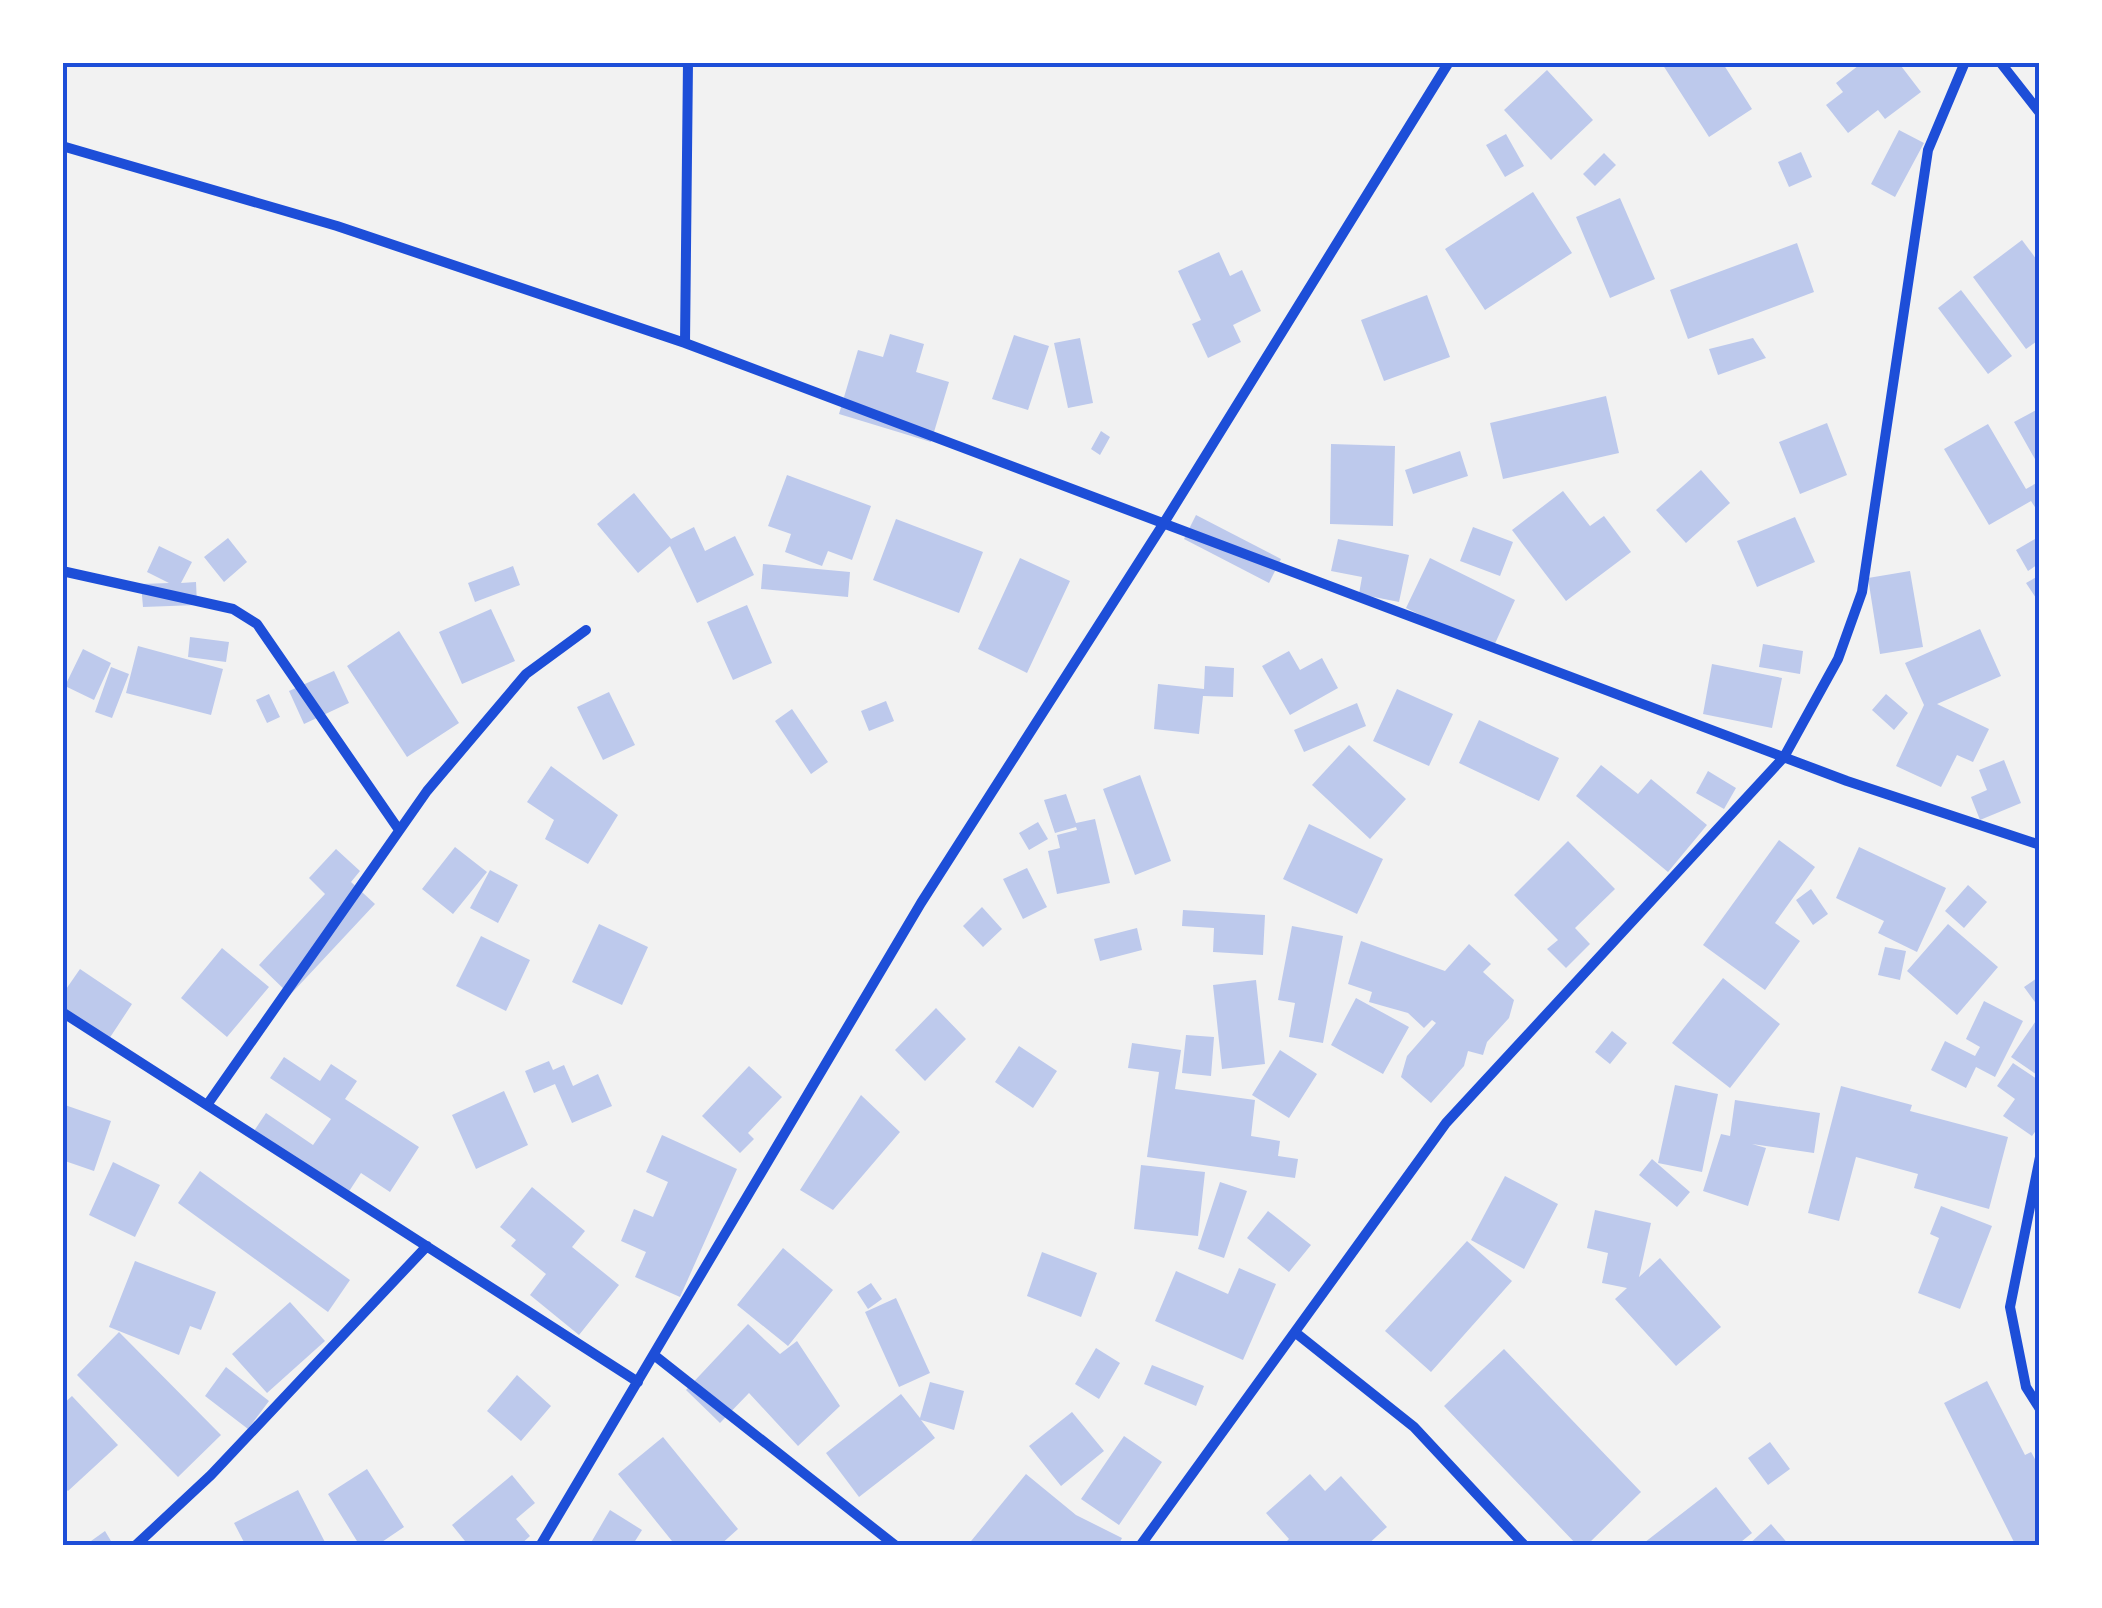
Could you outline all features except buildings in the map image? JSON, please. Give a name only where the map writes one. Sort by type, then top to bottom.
[{"type":"street","points":[[685,344],[688,62]]},
{"type":"street","points":[[540,1546],[921,903],[1162,526],[1449,62]]},
{"type":"street","points":[[1140,1546],[1446,1123],[1784,757],[1838,660],[1862,592],[1928,150],[1965,62]]},
{"type":"street","points":[[2000,62],[2040,112]]},
{"type":"street","points":[[62,146],[337,226],[685,344],[1784,757],[2040,844]]},
{"type":"street","points":[[62,571],[233,609],[256,624],[399,830]]},
{"type":"street","points":[[207,1105],[399,830],[526,674],[586,630]]},
{"type":"street","points":[[62,1012],[638,1382]]},
{"type":"street","points":[[2040,1157],[2010,1307],[2026,1386],[2040,1410]]},
{"type":"street","points":[[135,1546],[211,1475],[427,1246]]},
{"type":"street","points":[[1296,1333],[1414,1427],[1526,1546]]},
{"type":"street","points":[[654,1356],[896,1546]]}]
